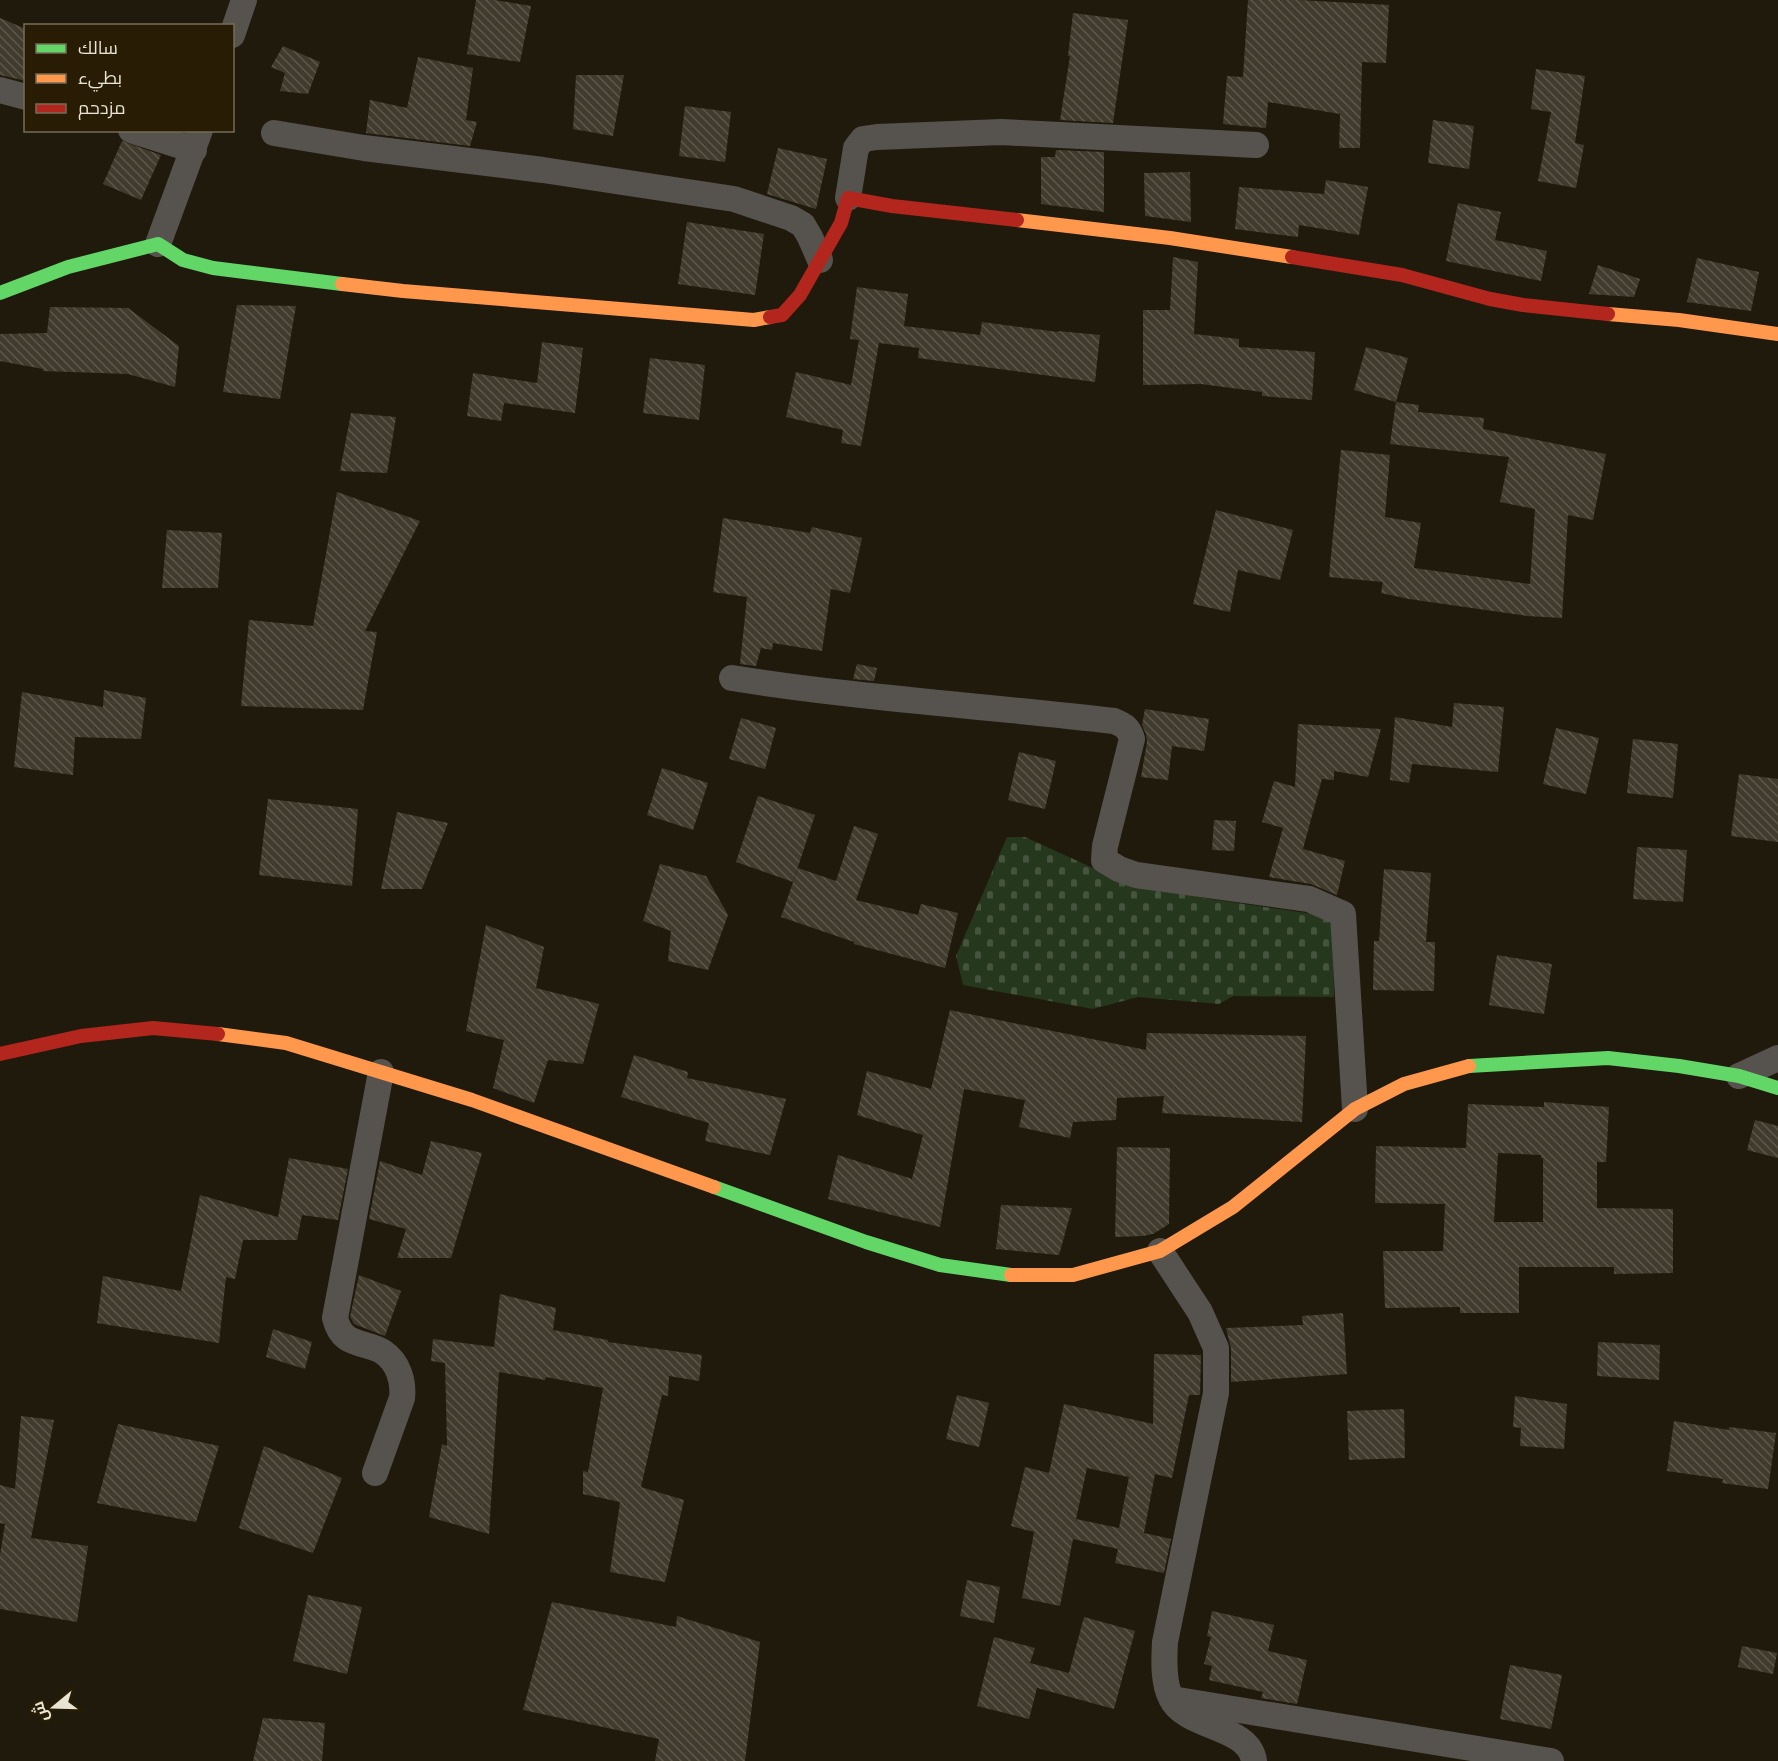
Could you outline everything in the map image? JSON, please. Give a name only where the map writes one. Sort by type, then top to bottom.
[{"type":"street","points":[[234,29],[244,0]]},
{"type":"street","points":[[0,90],[24,96]]},
{"type":"street","points":[[144,132],[197,140],[158,244]]},
{"type":"street","points":[[0,294],[68,267],[158,244],[183,260],[213,268],[403,291],[754,320],[782,315],[800,295],[841,223],[848,198],[856,148],[863,140],[877,137],[1024,132],[1256,145]]},
{"type":"street","points":[[274,133],[364,148],[543,170],[734,199],[791,218],[802,225],[820,260]]},
{"type":"street","points":[[848,198],[892,206],[1170,238],[1402,274],[1490,299],[1550,309],[1679,320],[1778,334]]},
{"type":"street","points":[[732,678],[810,690],[1034,712],[1125,725],[1132,739],[1105,846],[1104,860],[1136,875],[1309,899],[1343,914],[1355,1109]]},
{"type":"street","points":[[0,1054],[81,1036],[153,1028],[207,1032],[286,1043],[472,1100],[866,1242],[940,1265],[1017,1276],[1073,1275],[1160,1251],[1233,1207],[1355,1109],[1404,1084],[1467,1066],[1608,1058],[1739,1076],[1778,1088]]},
{"type":"street","points":[[1739,1076],[1778,1058]]},
{"type":"street","points":[[375,1473],[402,1398],[403,1386],[395,1367],[382,1352],[346,1337],[338,1329],[334,1318],[381,1072]]},
{"type":"street","points":[[1160,1251],[1200,1312],[1216,1348],[1216,1393],[1165,1642],[1164,1668],[1171,1699],[1186,1714],[1242,1740],[1254,1757],[1254,1761]]},
{"type":"street","points":[[1171,1699],[1551,1761]]},
{"type":"green space","points":[[1007,837],[1025,837],[1104,873],[1203,898],[1333,917],[1334,997],[1233,996],[1219,1004],[1138,997],[1093,1009],[963,985],[956,956]]},
{"type":"building","points":[[476,0],[494,0],[531,6],[520,62],[467,54]]},
{"type":"building","points":[[1248,0],[1299,0],[1389,5],[1386,63],[1362,62],[1360,148],[1339,148],[1340,114],[1268,102],[1266,128],[1223,124],[1227,76],[1243,77]]},
{"type":"building","points":[[1073,13],[1128,20],[1113,123],[1060,120],[1070,56],[1068,56]]},
{"type":"building","points":[[0,18],[24,28],[24,81],[0,75]]},
{"type":"building","points":[[283,46],[320,62],[308,94],[280,91],[285,73],[271,67]]},
{"type":"building","points":[[418,57],[473,68],[466,120],[477,122],[470,146],[366,133],[370,100],[407,108]]},
{"type":"building","points":[[1536,69],[1585,76],[1575,143],[1584,145],[1576,188],[1538,181],[1551,112],[1531,109]]},
{"type":"building","points":[[576,75],[624,75],[613,136],[573,129]]},
{"type":"building","points":[[685,106],[731,112],[725,162],[679,156]]},
{"type":"building","points":[[1433,120],[1474,126],[1469,169],[1428,163]]},
{"type":"building","points":[[122,141],[161,155],[141,200],[103,184]]},
{"type":"building","points":[[778,148],[827,159],[816,209],[767,194]]},
{"type":"building","points":[[1056,150],[1104,152],[1104,212],[1041,204],[1041,157],[1055,157]]},
{"type":"building","points":[[1190,172],[1191,222],[1145,216],[1144,173]]},
{"type":"building","points":[[1326,180],[1368,187],[1359,235],[1299,225],[1298,237],[1235,229],[1239,187],[1324,194]]},
{"type":"building","points":[[1458,203],[1501,212],[1495,240],[1547,251],[1541,281],[1446,261]]},
{"type":"building","points":[[687,222],[764,234],[755,295],[678,284]]},
{"type":"building","points":[[1173,257],[1198,262],[1194,334],[1239,339],[1239,347],[1315,352],[1312,400],[1262,396],[1262,392],[1201,384],[1143,385],[1143,310],[1170,310]]},
{"type":"building","points":[[1697,258],[1759,272],[1751,311],[1687,302]]},
{"type":"building","points":[[1598,265],[1640,279],[1634,297],[1589,294]]},
{"type":"building","points":[[857,287],[908,294],[904,326],[980,335],[982,322],[1100,335],[1095,382],[918,358],[919,348],[879,343],[861,446],[841,443],[843,430],[786,417],[796,372],[851,385],[859,340],[850,339]]},
{"type":"building","points":[[237,305],[296,306],[280,399],[223,392]]},
{"type":"building","points":[[50,307],[128,308],[179,346],[175,387],[128,374],[43,371],[43,369],[0,361],[0,334],[47,333]]},
{"type":"building","points":[[542,342],[583,348],[575,413],[504,403],[501,421],[467,416],[473,373],[537,383]]},
{"type":"building","points":[[1366,347],[1408,358],[1396,402],[1354,390]]},
{"type":"building","points":[[650,358],[705,365],[699,420],[643,413]]},
{"type":"building","points":[[1396,402],[1419,405],[1418,412],[1484,418],[1483,429],[1606,454],[1593,520],[1568,515],[1562,618],[1527,616],[1409,599],[1381,593],[1383,582],[1329,577],[1341,450],[1390,455],[1385,517],[1421,523],[1414,568],[1530,584],[1535,509],[1500,502],[1509,457],[1390,444]]},
{"type":"building","points":[[351,413],[396,417],[387,473],[340,471]]},
{"type":"building","points":[[337,492],[420,521],[365,631],[377,632],[363,710],[241,706],[249,620],[313,626]]},
{"type":"building","points":[[1216,510],[1293,530],[1280,580],[1238,570],[1230,612],[1193,604]]},
{"type":"building","points":[[723,518],[810,533],[812,527],[862,538],[850,593],[831,589],[822,651],[773,643],[772,650],[761,648],[756,666],[740,664],[747,597],[713,592]]},
{"type":"building","points":[[167,530],[222,533],[218,588],[162,588]]},
{"type":"building","points":[[857,664],[877,668],[874,681],[853,679]]},
{"type":"building","points":[[104,690],[146,698],[141,739],[75,737],[73,775],[14,767],[22,692],[103,707]]},
{"type":"building","points":[[1454,703],[1504,707],[1498,772],[1412,764],[1409,783],[1390,780],[1395,717],[1452,727]]},
{"type":"building","points":[[1145,709],[1209,719],[1204,751],[1172,746],[1168,780],[1141,777],[1147,742],[1142,725]]},
{"type":"building","points":[[741,718],[776,728],[765,769],[729,759]]},
{"type":"building","points":[[1298,724],[1381,729],[1368,777],[1334,771],[1334,780],[1322,779],[1303,849],[1345,861],[1337,895],[1311,884],[1269,877],[1283,828],[1262,822],[1274,781],[1295,787]]},
{"type":"building","points":[[1556,728],[1599,738],[1586,794],[1543,784]]},
{"type":"building","points":[[1633,739],[1678,744],[1673,798],[1627,793]]},
{"type":"building","points":[[1019,752],[1056,761],[1045,809],[1008,800]]},
{"type":"building","points":[[662,768],[708,783],[693,830],[647,815]]},
{"type":"building","points":[[1739,774],[1778,779],[1778,842],[1731,836]]},
{"type":"building","points":[[758,796],[815,815],[793,882],[736,862]]},
{"type":"building","points":[[268,799],[358,809],[352,886],[259,875]]},
{"type":"building","points":[[397,812],[448,823],[422,889],[381,889]]},
{"type":"building","points":[[1214,820],[1236,821],[1234,851],[1212,850]]},
{"type":"building","points":[[854,826],[878,834],[856,900],[918,915],[921,904],[958,913],[945,968],[854,944],[854,942],[781,917],[798,868],[836,881]]},
{"type":"building","points":[[1637,847],[1687,850],[1683,902],[1633,899]]},
{"type":"building","points":[[660,864],[706,876],[728,915],[708,970],[668,961],[671,931],[643,921]]},
{"type":"building","points":[[1384,869],[1431,873],[1426,942],[1435,942],[1434,991],[1373,990],[1374,941],[1379,941]]},
{"type":"building","points":[[486,925],[544,947],[536,988],[599,1004],[583,1064],[548,1060],[534,1103],[493,1088],[504,1040],[466,1031]]},
{"type":"building","points":[[1497,955],[1552,964],[1544,1014],[1489,1005]]},
{"type":"building","points":[[950,1010],[1146,1050],[1147,1033],[1306,1036],[1302,1122],[1162,1113],[1164,1096],[1117,1098],[1116,1120],[1073,1122],[1070,1138],[1019,1127],[1025,1100],[964,1089],[940,1227],[828,1199],[838,1155],[912,1179],[923,1135],[857,1115],[867,1071],[931,1089]]},
{"type":"building","points":[[634,1055],[688,1072],[687,1078],[786,1099],[770,1155],[705,1141],[709,1123],[621,1097]]},
{"type":"building","points":[[1544,1102],[1609,1107],[1606,1162],[1597,1162],[1597,1208],[1673,1209],[1673,1273],[1614,1274],[1614,1267],[1519,1267],[1519,1313],[1460,1313],[1460,1307],[1385,1308],[1383,1251],[1443,1251],[1445,1204],[1375,1203],[1376,1146],[1466,1148],[1468,1104],[1544,1107]],"holes":[[[1498,1153],[1541,1155],[1543,1158],[1543,1222],[1494,1222]]]},
{"type":"building","points":[[1755,1120],[1778,1126],[1778,1158],[1747,1150]]},
{"type":"building","points":[[431,1141],[482,1153],[451,1258],[397,1258],[406,1229],[369,1219],[380,1161],[422,1175]]},
{"type":"building","points":[[1117,1147],[1170,1148],[1169,1224],[1153,1234],[1115,1237]]},
{"type":"building","points":[[289,1158],[348,1169],[338,1220],[302,1215],[297,1240],[243,1240],[235,1279],[226,1277],[219,1343],[97,1323],[103,1276],[181,1291],[200,1195],[278,1217]]},
{"type":"building","points":[[1001,1205],[1072,1208],[1059,1255],[996,1249]]},
{"type":"building","points":[[359,1275],[401,1291],[385,1336],[354,1324],[350,1317]]},
{"type":"building","points":[[500,1294],[556,1308],[553,1330],[608,1340],[608,1342],[702,1355],[699,1381],[669,1376],[668,1396],[662,1395],[641,1487],[684,1500],[665,1582],[610,1572],[620,1502],[583,1494],[583,1471],[588,1472],[603,1388],[546,1377],[545,1380],[499,1372],[489,1534],[429,1517],[442,1444],[447,1446],[445,1363],[431,1361],[433,1339],[494,1347]]},
{"type":"building","points":[[1343,1313],[1347,1374],[1231,1382],[1231,1348],[1226,1328],[1303,1325],[1302,1316]]},
{"type":"building","points":[[273,1329],[312,1342],[305,1369],[266,1357]]},
{"type":"building","points":[[1598,1342],[1660,1345],[1659,1380],[1597,1376]]},
{"type":"building","points":[[1154,1354],[1201,1355],[1200,1395],[1189,1395],[1172,1478],[1155,1474],[1144,1533],[1171,1539],[1164,1573],[1115,1563],[1118,1549],[1073,1539],[1060,1606],[1022,1598],[1034,1532],[1011,1526],[1025,1467],[1049,1473],[1064,1404],[1153,1424]],"holes":[[[1087,1468],[1129,1477],[1119,1528],[1076,1519]]]},
{"type":"building","points":[[957,1395],[989,1403],[979,1447],[946,1439]]},
{"type":"building","points":[[1515,1396],[1567,1404],[1564,1449],[1520,1446],[1521,1428],[1513,1427]]},
{"type":"building","points":[[1404,1409],[1405,1458],[1349,1460],[1347,1411]]},
{"type":"building","points":[[21,1416],[54,1420],[31,1538],[88,1546],[77,1622],[0,1609],[0,1555],[5,1524],[0,1523],[0,1485],[15,1489]]},
{"type":"building","points":[[1674,1421],[1729,1430],[1729,1427],[1776,1433],[1768,1489],[1722,1483],[1723,1479],[1667,1471]]},
{"type":"building","points":[[118,1424],[219,1446],[196,1522],[97,1503]]},
{"type":"building","points":[[264,1446],[342,1478],[313,1553],[239,1528]]},
{"type":"building","points":[[967,1580],[1000,1587],[994,1623],[960,1616]]},
{"type":"building","points":[[308,1595],[362,1607],[347,1674],[293,1661]]},
{"type":"building","points":[[552,1602],[676,1627],[677,1616],[760,1642],[745,1761],[655,1761],[659,1739],[523,1710]]},
{"type":"building","points":[[1212,1611],[1274,1625],[1268,1651],[1307,1660],[1297,1704],[1261,1698],[1263,1692],[1209,1680],[1212,1666],[1204,1664],[1211,1637],[1207,1636]]},
{"type":"building","points":[[1084,1617],[1135,1631],[1114,1709],[1037,1688],[1029,1719],[977,1706],[994,1637],[1035,1648],[1030,1663],[1069,1673]]},
{"type":"building","points":[[1742,1646],[1777,1653],[1773,1674],[1738,1667]]},
{"type":"building","points":[[1510,1665],[1562,1675],[1551,1729],[1500,1719]]},
{"type":"building","points":[[263,1718],[325,1723],[322,1761],[253,1761]]},
{"type":"traffic: fast","points":[[0,293],[68,267],[158,244],[183,260],[213,268],[342,284]]},
{"type":"traffic: fast","points":[[1469,1066],[1608,1058],[1739,1076],[1778,1088]]},
{"type":"traffic: fast","points":[[714,1187],[866,1242],[940,1265],[1011,1275]]},
{"type":"traffic: slow","points":[[1017,220],[1170,238],[1292,257]]},
{"type":"traffic: slow","points":[[342,284],[754,320],[770,317]]},
{"type":"traffic: slow","points":[[1608,314],[1679,320],[1778,334]]},
{"type":"traffic: slow","points":[[218,1034],[286,1043],[472,1100],[714,1187]]},
{"type":"traffic: slow","points":[[1011,1275],[1073,1275],[1160,1251],[1233,1207],[1355,1109],[1404,1084],[1469,1066]]},
{"type":"traffic: jam","points":[[770,317],[782,315],[800,295],[841,223],[848,198],[892,206],[1017,220]]},
{"type":"traffic: jam","points":[[1292,257],[1402,275],[1490,299],[1523,305],[1608,314]]},
{"type":"traffic: jam","points":[[0,1054],[81,1036],[153,1028],[218,1034]]}]
